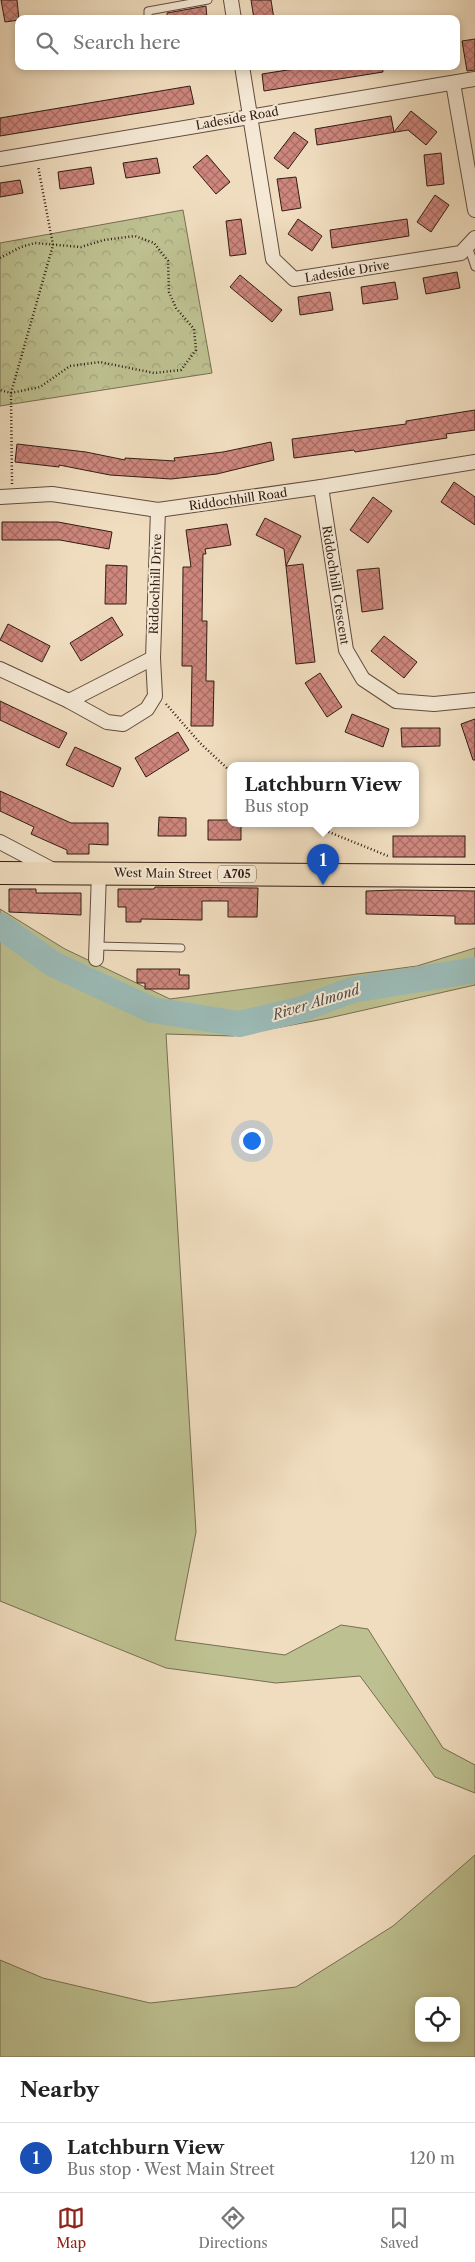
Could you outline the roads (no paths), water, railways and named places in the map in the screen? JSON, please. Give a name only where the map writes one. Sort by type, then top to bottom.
[{"type":"main road","name":"West Main Street","points":[[0,873],[475,876]]},
{"type":"street","points":[[231,0],[233,15]]},
{"type":"street","points":[[243,70],[251,116]]},
{"type":"street","name":"Ladeside Road","points":[[0,159],[475,79]]},
{"type":"street","points":[[453,83],[475,210]]},
{"type":"street","name":"Ladeside Drive","points":[[251,116],[274,259],[294,279],[461,253],[471,242]]},
{"type":"street","name":"Riddochhill Road","points":[[6,496],[52,494],[158,510],[321,487],[475,462]]},
{"type":"street","name":"Riddochhill Crescent","points":[[321,487],[346,650],[363,679],[396,701],[434,704],[475,700]]},
{"type":"street","name":"Riddochhill Drive","points":[[69,701],[107,722],[123,724],[148,709],[155,696],[153,658],[158,510]]},
{"type":"street","points":[[0,669],[69,701],[153,658]]},
{"type":"street","points":[[0,842],[58,872]]},
{"type":"street","points":[[96,952],[98,873]]},
{"type":"lane","points":[[148,15],[148,11],[208,0]]},
{"type":"lane","points":[[471,242],[475,267]]},
{"type":"lane","points":[[96,952],[181,948]]},
{"type":"waterway","name":"River Almond","points":[[0,926],[53,964],[152,1010],[239,1024],[299,1010],[352,990],[475,970]]},
{"type":"place","name":"Latchburn View","points":[[323,885]]}]
